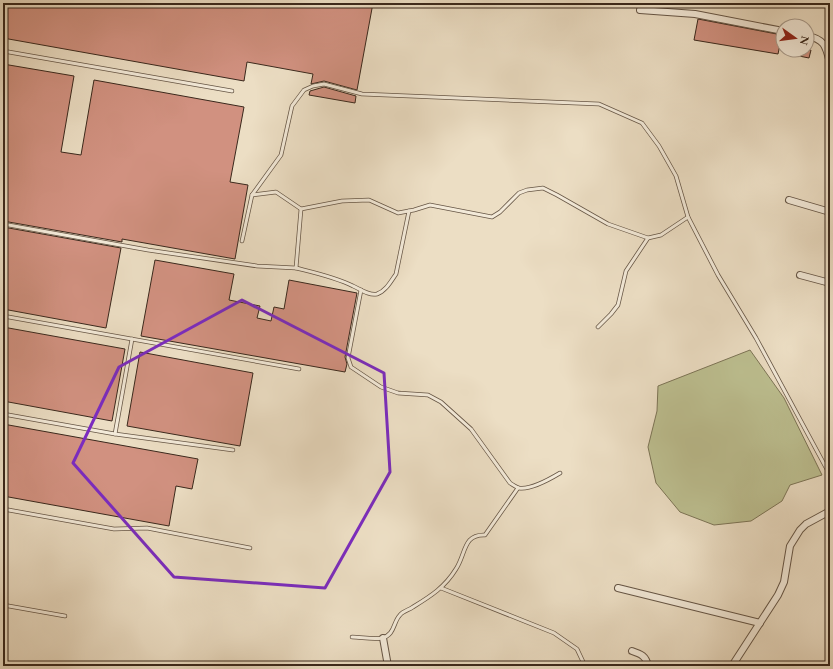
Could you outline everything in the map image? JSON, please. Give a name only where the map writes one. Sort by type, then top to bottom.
[{"type":"street","points":[[640,10],[695,14],[775,29]]},
{"type":"street","points":[[815,38],[826,47],[830,64],[830,79]]},
{"type":"street","points":[[789,200],[830,212]]},
{"type":"street","points":[[800,275],[830,283]]},
{"type":"street","points":[[732,666],[778,595],[784,582],[790,546],[800,530],[806,524],[830,511]]},
{"type":"street","points":[[618,588],[760,622]]},
{"type":"street","points":[[383,638],[388,666]]},
{"type":"street","points":[[632,651],[641,654],[646,658],[648,666]]},
{"type":"lane","points":[[3,51],[232,91]]},
{"type":"lane","points":[[242,241],[252,195],[281,155],[292,106],[304,90],[313,86],[324,84],[334,85],[362,94],[599,104],[642,123],[659,146],[676,176],[688,217],[718,275],[756,338],[830,475]]},
{"type":"lane","points":[[252,195],[276,192],[301,209],[342,200],[369,200],[398,213],[430,204],[492,216],[500,212],[520,193],[527,190],[543,188],[608,224],[648,238],[661,235],[688,217]]},
{"type":"lane","points":[[296,268],[301,209]]},
{"type":"lane","points":[[3,224],[148,250],[257,266],[296,268],[326,275],[370,294],[376,294],[383,290],[396,274],[409,211]]},
{"type":"lane","points":[[598,327],[618,305],[626,271],[648,238]]},
{"type":"lane","points":[[361,290],[348,358],[351,367],[380,387],[398,393],[428,395],[442,402],[471,429],[510,483],[518,488],[528,488],[550,480],[560,473]]},
{"type":"lane","points":[[3,316],[299,369]]},
{"type":"lane","points":[[115,434],[132,339]]},
{"type":"lane","points":[[3,414],[115,434],[233,450]]},
{"type":"lane","points":[[352,637],[383,638],[390,634],[394,628],[398,616],[424,600],[447,583],[458,567],[468,541],[477,534],[485,535],[518,488]]},
{"type":"lane","points":[[3,509],[114,528],[147,528],[250,548]]},
{"type":"lane","points":[[441,588],[554,633],[577,649],[585,666]]},
{"type":"lane","points":[[3,605],[65,616]]},
{"type":"highlighted area","points":[[242,300],[384,373],[390,472],[325,588],[174,577],[73,463],[119,367]]},
{"type":"green space","points":[[750,350],[784,398],[822,475],[790,485],[782,501],[751,521],[714,525],[680,512],[656,483],[648,447],[657,411],[658,386]]},
{"type":"building","points":[[3,3],[373,3],[357,90],[324,81],[311,84],[313,74],[247,62],[244,81],[3,38]]},
{"type":"building","points":[[698,19],[775,34],[775,54],[694,40]]},
{"type":"building","points":[[3,64],[74,76],[61,152],[81,155],[94,80],[244,107],[230,182],[248,185],[235,259],[122,239],[122,242],[3,221]]},
{"type":"building","points":[[324,87],[356,96],[355,103],[309,95],[310,91]]},
{"type":"building","points":[[3,227],[121,248],[106,328],[3,309]]},
{"type":"building","points":[[155,260],[234,274],[229,300],[260,306],[257,318],[271,321],[274,307],[284,309],[289,280],[357,293],[345,357],[347,364],[345,372],[141,336]]},
{"type":"building","points":[[3,327],[125,349],[112,421],[3,401]]},
{"type":"building","points":[[140,352],[253,373],[240,446],[127,426]]},
{"type":"building","points":[[3,424],[198,459],[192,489],[176,486],[169,526],[3,496]]}]
